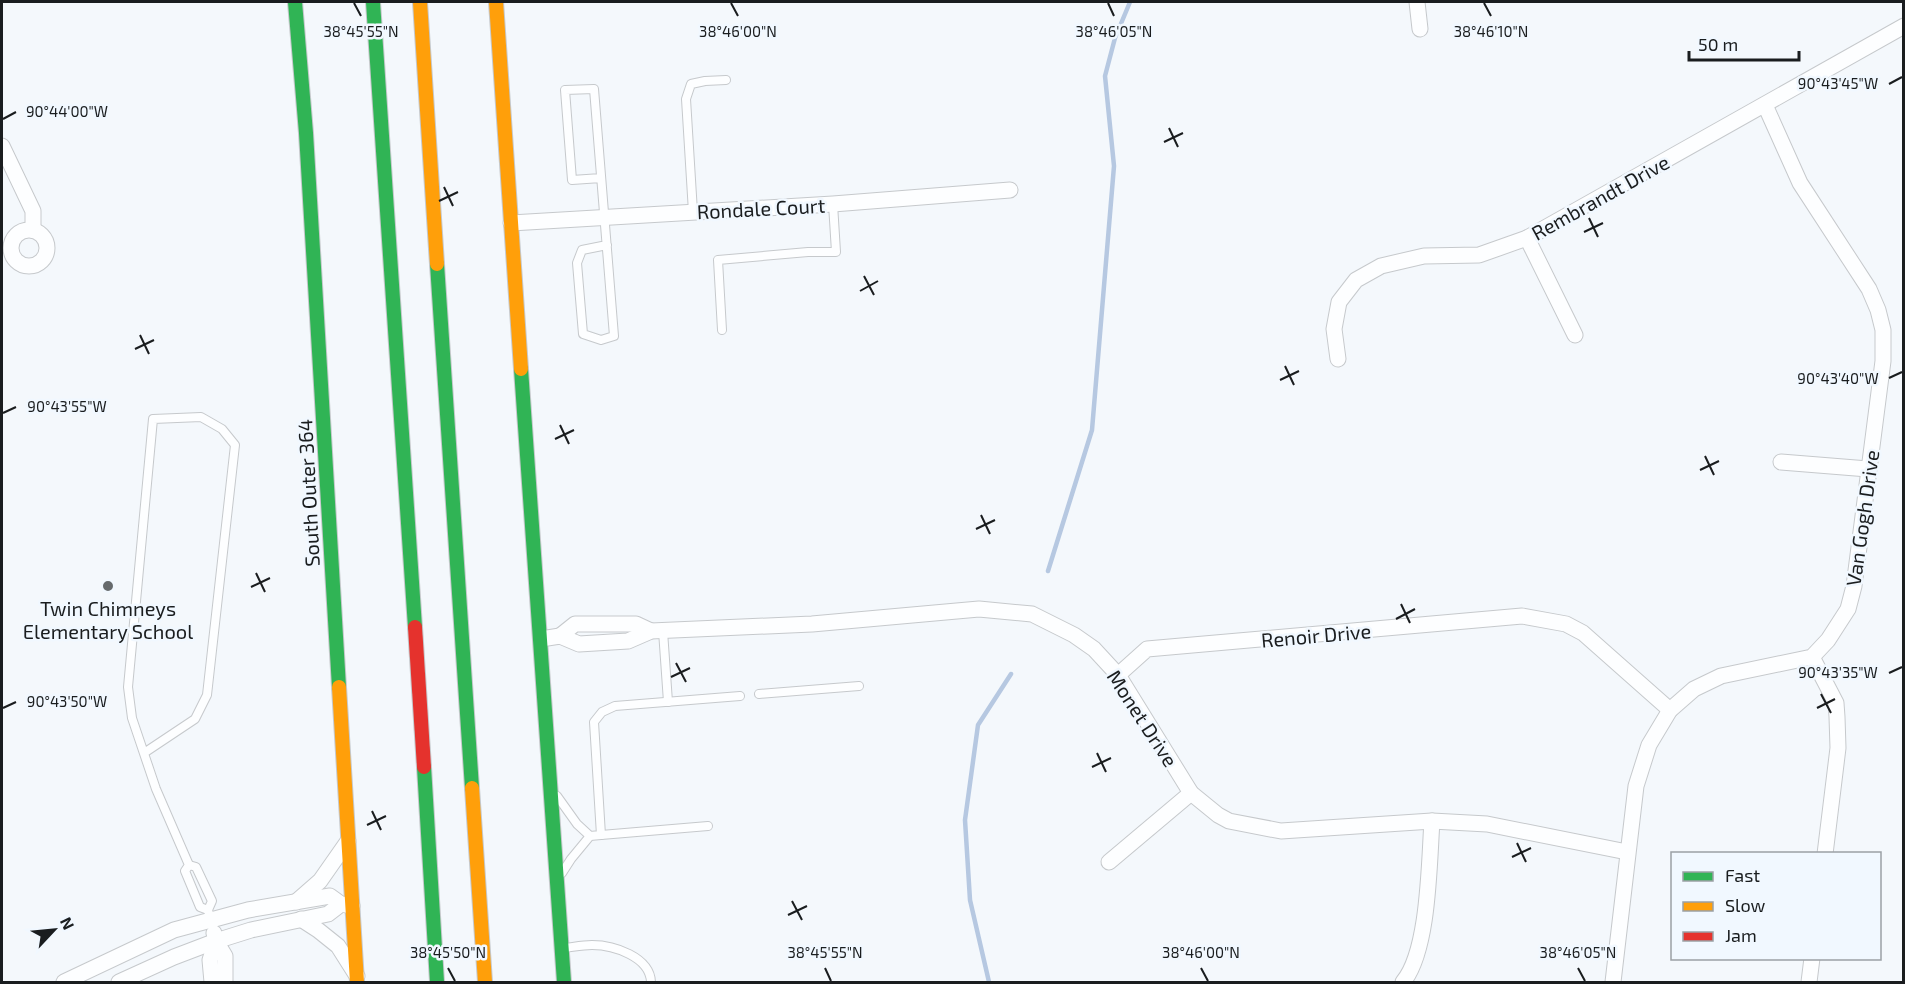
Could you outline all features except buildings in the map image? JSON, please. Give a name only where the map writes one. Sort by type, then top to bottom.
[{"type":"main road","name":"South Outer 364","points":[[295,2],[307,157],[348,841],[346,905],[357,980]]},
{"type":"main road","points":[[373,2],[437,982]]},
{"type":"main road","points":[[420,2],[484,982]]},
{"type":"main road","points":[[496,2],[564,982]]},
{"type":"street","points":[[1417,2],[1420,29]]},
{"type":"street","name":"Rembrandt Drive","points":[[1338,359],[1334,329],[1339,302],[1356,280],[1381,266],[1424,256],[1479,255],[1527,238],[1904,26]]},
{"type":"street","name":"Van Gogh Drive","points":[[1766,105],[1800,183],[1869,289],[1883,330],[1883,361],[1854,586],[1848,609],[1828,640],[1812,657]]},
{"type":"street","points":[[2,146],[33,211],[33,230]]},
{"type":"street","name":"Rondale Court","points":[[511,223],[833,204],[1010,190]]},
{"type":"street","points":[[1527,238],[1575,335]]},
{"type":"street","points":[[1781,462],[1868,470]]},
{"type":"street","name":"Monet Drive","points":[[541,639],[560,636],[575,624],[636,624],[657,631],[812,624],[979,609],[1032,614],[1074,634],[1094,649],[1118,675],[1191,793],[1229,821],[1281,831],[1432,821],[1487,824],[1627,852]]},
{"type":"street","name":"Renoir Drive","points":[[1118,675],[1147,650],[1522,616],[1566,624],[1584,633],[1670,710]]},
{"type":"street","points":[[1612,982],[1636,786],[1648,746],[1670,710],[1694,689],[1721,676],[1812,657],[1836,703],[1837,717],[1838,748],[1825,852]]},
{"type":"street","points":[[1108,862],[1191,793]]},
{"type":"street","points":[[1403,982],[1409,975],[1418,951],[1425,914],[1432,821]]},
{"type":"street","points":[[296,902],[320,881],[348,841]]},
{"type":"street","points":[[64,982],[209,916],[330,896],[346,905]]},
{"type":"street","points":[[119,982],[216,941],[251,930],[328,914],[346,905]]},
{"type":"street","points":[[209,916],[216,941],[225,956],[225,982]]},
{"type":"street","points":[[301,920],[338,946],[357,980]]},
{"type":"street","points":[[212,982],[210,960],[216,941]]},
{"type":"street","points":[[1809,982],[1812,960]]},
{"type":"lane","points":[[693,212],[686,99],[691,84],[726,80]]},
{"type":"lane","points":[[601,178],[572,180],[565,90],[594,88],[601,178],[604,218],[607,245],[614,336],[601,340],[583,334],[577,263],[582,250],[607,245]]},
{"type":"lane","points":[[722,330],[718,260],[808,252],[836,252],[833,204]]},
{"type":"lane","points":[[144,753],[195,719],[207,695],[235,445],[222,429],[201,417],[153,419],[128,687],[132,718],[156,789],[189,865]]},
{"type":"lane","points":[[657,631],[668,702]]},
{"type":"lane","points":[[759,694],[860,686]]},
{"type":"lane","points":[[601,835],[594,722],[602,712],[615,706],[740,696]]},
{"type":"lane","points":[[551,787],[577,824],[590,836]]},
{"type":"lane","points":[[557,881],[570,859],[590,836],[708,826]]},
{"type":"lane","points":[[189,865],[196,867],[212,901],[209,916]]},
{"type":"lane","points":[[189,865],[185,871],[200,907],[209,916]]},
{"type":"lane","points":[[562,949],[594,945],[622,951],[642,961],[651,974],[651,982]]},
{"type":"waterway","points":[[1048,571],[1092,430],[1114,166],[1105,76],[1115,38],[1130,2]]},
{"type":"waterway","points":[[989,982],[970,900],[965,820],[978,725],[1011,674]]},
{"type":"traffic: fast","points":[[295,2],[306,133],[339,687]]},
{"type":"traffic: fast","points":[[373,2],[415,627]]},
{"type":"traffic: fast","points":[[437,264],[472,788]]},
{"type":"traffic: fast","points":[[521,369],[564,982]]},
{"type":"traffic: fast","points":[[424,767],[437,982]]},
{"type":"traffic: slow","points":[[420,2],[437,264]]},
{"type":"traffic: slow","points":[[496,2],[521,369]]},
{"type":"traffic: slow","points":[[339,687],[357,982]]},
{"type":"traffic: slow","points":[[472,788],[485,982]]},
{"type":"traffic: jam","points":[[415,627],[424,767]]},
{"type":"place","name":"Twin Chimneys Elementary School","points":[[108,586]]}]
